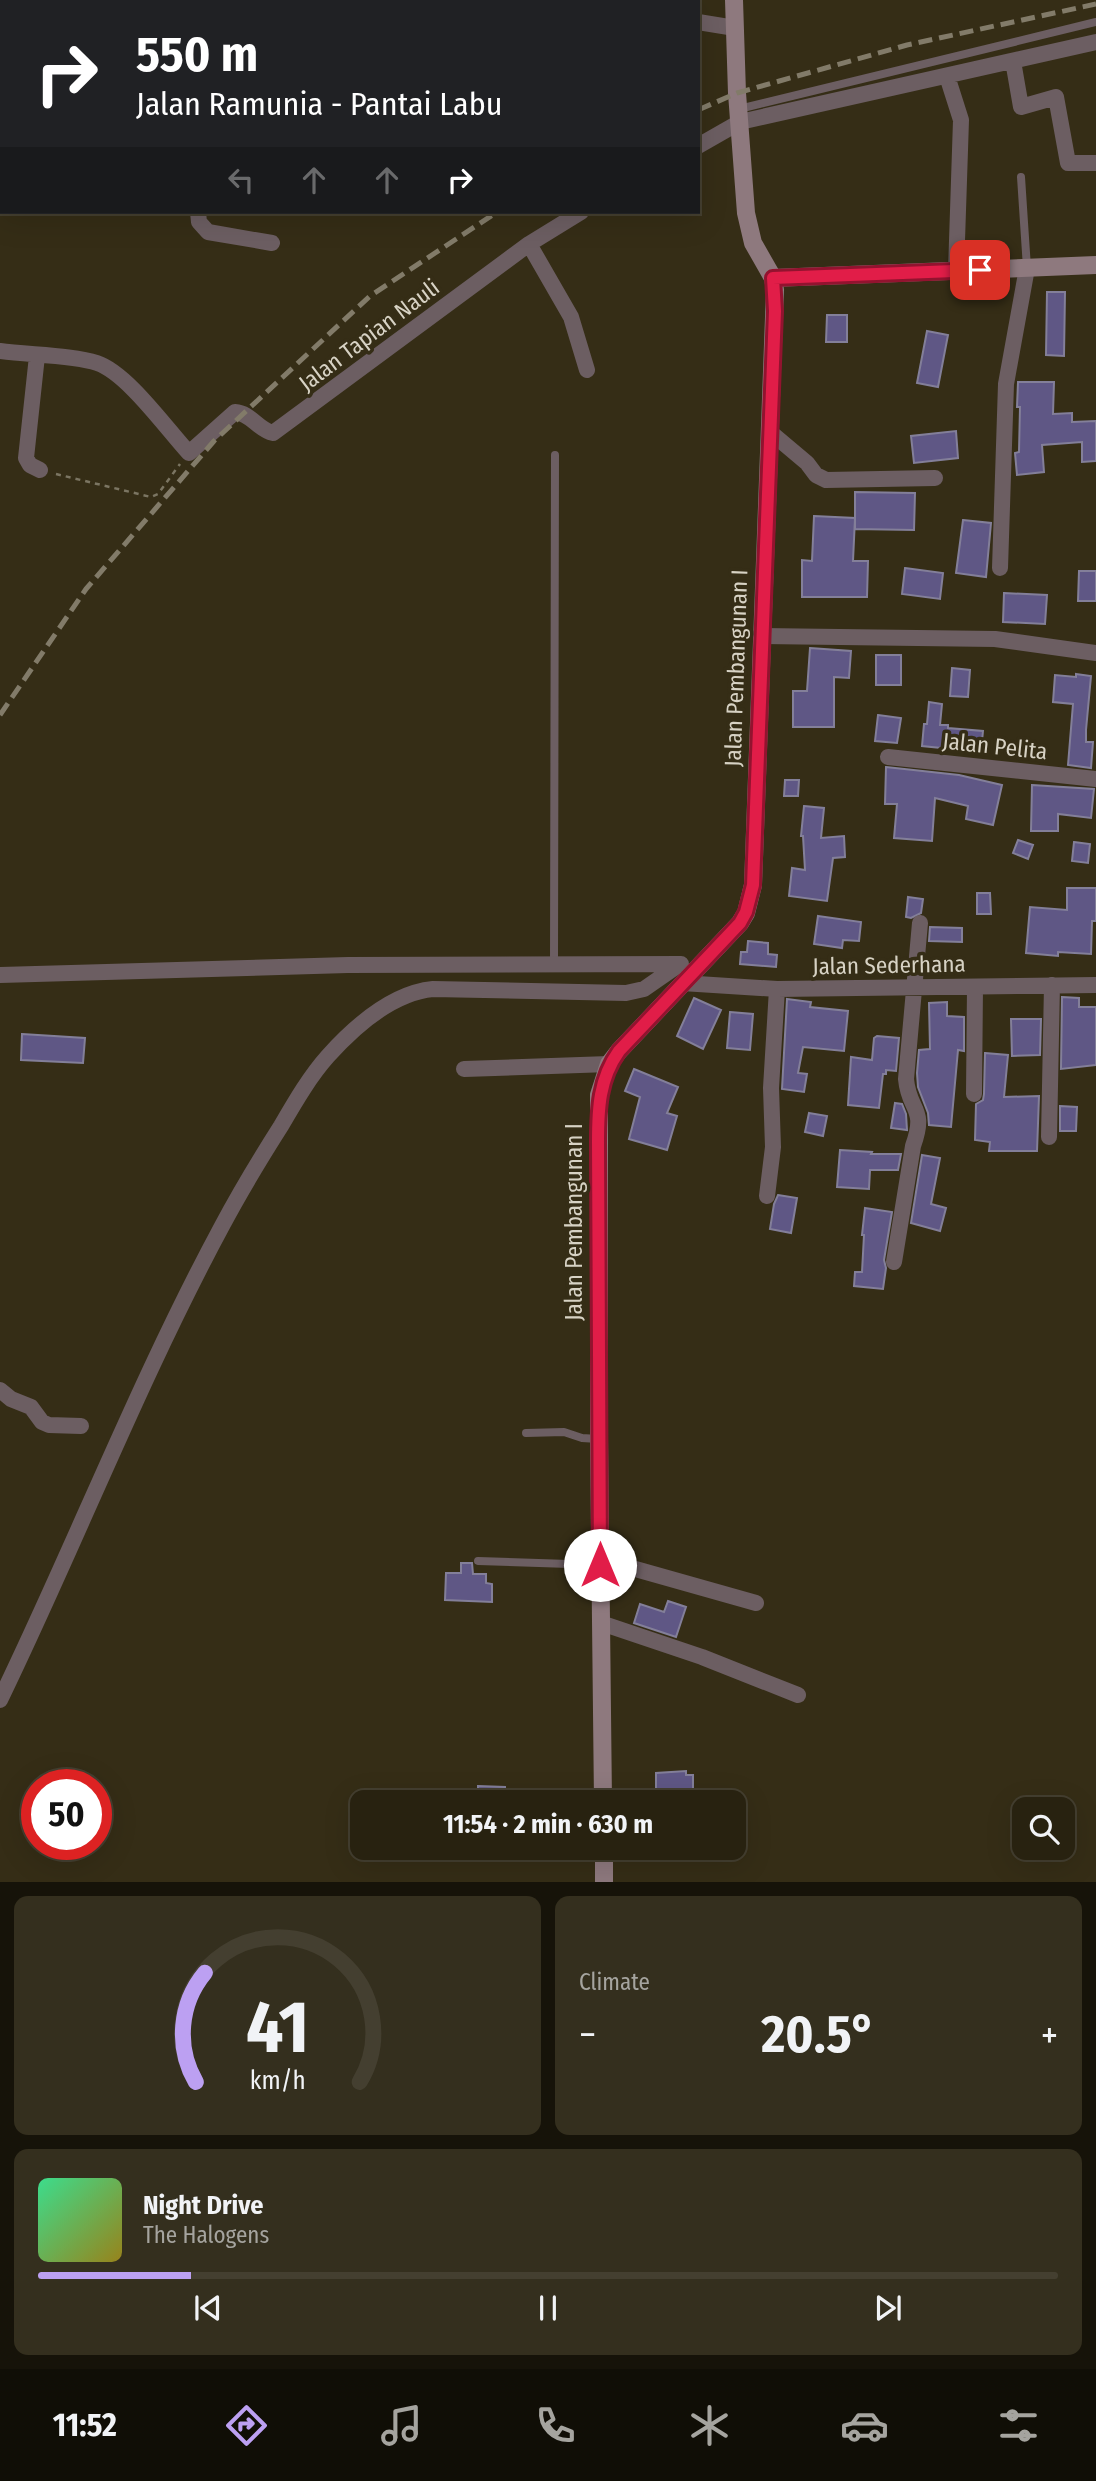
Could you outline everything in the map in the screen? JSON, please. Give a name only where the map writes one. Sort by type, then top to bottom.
[{"type":"main road","points":[[734,0],[739,116],[749,228],[753,243],[773,278],[1096,265]]},
{"type":"main road","name":"Jalan Pembangunan I","points":[[603,1790],[599,1095],[609,1064],[619,1051],[740,923],[746,912],[753,885],[775,311],[773,278]]},
{"type":"main road","points":[[604,1860],[604,1882]]},
{"type":"street","points":[[700,22],[734,28]]},
{"type":"street","points":[[700,145],[739,116],[859,88],[947,76],[1096,42]]},
{"type":"street","points":[[1013,61],[1021,107],[1056,97],[1068,163],[1096,163]]},
{"type":"street","points":[[947,76],[961,120],[956,271]]},
{"type":"street","points":[[198,214],[199,222],[208,232],[272,243]]},
{"type":"street","name":"Jalan Tapian Nauli","points":[[189,453],[236,412],[244,413],[268,433],[278,432],[529,244],[578,214]]},
{"type":"street","points":[[529,244],[571,317],[587,370]]},
{"type":"street","points":[[1000,568],[1006,384],[1027,268]]},
{"type":"street","points":[[0,351],[88,360],[107,368],[123,379],[189,453]]},
{"type":"street","points":[[37,356],[26,458],[30,465],[40,470]]},
{"type":"street","points":[[769,431],[807,463],[816,475],[826,480],[935,478]]},
{"type":"street","points":[[762,636],[995,639],[1096,653]]},
{"type":"street","name":"Jalan Pelita","points":[[888,757],[1096,779]]},
{"type":"street","points":[[894,1262],[913,1146],[919,1129],[919,1117],[909,1096],[906,1079],[920,923]]},
{"type":"street","points":[[0,1700],[197,1272],[241,1190],[292,1107],[327,1058],[369,1018],[410,993],[433,989],[626,993],[643,989],[680,964]]},
{"type":"street","points":[[0,975],[348,965],[701,964]]},
{"type":"street","name":"Jalan Sederhana","points":[[682,983],[777,989],[1096,985]]},
{"type":"street","points":[[1049,1136],[1052,985]]},
{"type":"street","points":[[974,1094],[975,987]]},
{"type":"street","points":[[767,1196],[773,1147],[771,1088],[777,989]]},
{"type":"street","points":[[464,1069],[609,1064]]},
{"type":"street","points":[[0,1390],[11,1399],[31,1407],[42,1422],[49,1425],[81,1426]]},
{"type":"street","points":[[600,1562],[756,1603]]},
{"type":"street","points":[[601,1623],[702,1657],[798,1695]]},
{"type":"lane","points":[[859,88],[1096,22]]},
{"type":"lane","points":[[1021,177],[1027,268]]},
{"type":"lane","points":[[554,965],[555,455]]},
{"type":"lane","points":[[526,1433],[564,1432],[582,1438],[599,1439]]},
{"type":"lane","points":[[478,1561],[600,1562]]},
{"type":"path","points":[[40,470],[151,498],[158,494],[189,453]]},
{"type":"building","points":[[1047,292],[1065,292],[1064,356],[1046,355]]},
{"type":"building","points":[[827,315],[847,315],[847,342],[826,342]]},
{"type":"building","points":[[927,331],[948,335],[938,387],[917,383]]},
{"type":"building","points":[[1018,382],[1054,382],[1053,414],[1072,413],[1072,422],[1096,421],[1096,461],[1082,462],[1082,442],[1042,445],[1044,472],[1017,475],[1015,453],[1019,452],[1020,407],[1017,407]]},
{"type":"building","points":[[956,431],[958,458],[914,463],[911,436]]},
{"type":"building","points":[[855,492],[915,493],[914,530],[855,529]]},
{"type":"building","points":[[814,516],[855,518],[853,561],[868,561],[867,597],[802,597],[802,560],[812,561]]},
{"type":"building","points":[[963,520],[991,523],[986,577],[956,573]]},
{"type":"building","points":[[905,568],[943,573],[940,599],[902,594]]},
{"type":"building","points":[[1079,571],[1096,571],[1096,601],[1078,601]]},
{"type":"building","points":[[1004,593],[1047,595],[1045,624],[1003,622]]},
{"type":"building","points":[[810,648],[851,651],[849,678],[834,677],[834,727],[793,727],[793,691],[807,691]]},
{"type":"building","points":[[876,655],[901,655],[901,685],[876,685]]},
{"type":"building","points":[[952,668],[970,670],[968,697],[950,696]]},
{"type":"building","points":[[1076,674],[1091,676],[1086,742],[1093,742],[1091,768],[1068,765],[1073,704],[1053,702],[1055,675],[1076,677]]},
{"type":"building","points":[[929,702],[942,704],[940,725],[983,731],[981,752],[922,746]]},
{"type":"building","points":[[878,715],[901,718],[897,743],[875,741]]},
{"type":"building","points":[[886,767],[959,775],[1002,785],[993,825],[966,819],[968,806],[935,798],[932,841],[894,838],[897,804],[885,804]]},
{"type":"building","points":[[785,780],[799,780],[798,796],[784,796]]},
{"type":"building","points":[[1032,785],[1094,789],[1091,818],[1058,814],[1058,831],[1031,831]]},
{"type":"building","points":[[804,806],[824,808],[821,838],[844,836],[845,857],[833,858],[827,901],[789,896],[792,868],[805,870],[801,836]]},
{"type":"building","points":[[1018,840],[1033,845],[1028,859],[1013,853]]},
{"type":"building","points":[[1074,842],[1090,844],[1088,863],[1072,861]]},
{"type":"building","points":[[1067,888],[1096,888],[1096,921],[1092,921],[1091,954],[1058,952],[1058,956],[1026,953],[1030,907],[1067,910]]},
{"type":"building","points":[[977,893],[990,893],[991,914],[977,914]]},
{"type":"building","points":[[908,897],[923,899],[921,913],[911,918],[906,917]]},
{"type":"building","points":[[818,916],[861,922],[859,941],[843,940],[842,948],[814,944]]},
{"type":"building","points":[[930,927],[962,928],[962,942],[929,941]]},
{"type":"building","points":[[748,941],[768,943],[768,954],[777,955],[776,967],[740,964],[741,952],[747,952]]},
{"type":"building","points":[[1062,997],[1079,998],[1079,1007],[1096,1007],[1096,1065],[1061,1069]]},
{"type":"building","points":[[694,998],[721,1010],[703,1049],[677,1036]]},
{"type":"building","points":[[787,999],[811,1002],[810,1007],[848,1011],[844,1051],[803,1047],[798,1073],[807,1074],[804,1092],[782,1089]]},
{"type":"building","points":[[947,1002],[947,1016],[964,1017],[964,1051],[958,1050],[951,1127],[929,1125],[928,1113],[918,1087],[917,1073],[919,1050],[930,1049],[929,1003]]},
{"type":"building","points":[[730,1012],[753,1014],[750,1050],[727,1048]]},
{"type":"building","points":[[1011,1019],[1041,1019],[1040,1055],[1012,1056]]},
{"type":"building","points":[[22,1034],[85,1038],[83,1063],[21,1060]]},
{"type":"building","points":[[874,1038],[899,1038],[896,1071],[886,1070],[886,1074],[883,1074],[879,1108],[848,1105],[851,1057],[872,1060]]},
{"type":"building","points":[[985,1053],[1008,1055],[1004,1097],[1039,1096],[1037,1151],[989,1151],[990,1142],[975,1140],[976,1104],[983,1100],[984,1094]]},
{"type":"building","points":[[634,1069],[678,1087],[667,1113],[677,1116],[667,1150],[629,1139],[640,1097],[625,1091]]},
{"type":"building","points":[[895,1103],[902,1104],[907,1130],[891,1128]]},
{"type":"building","points":[[1060,1106],[1077,1107],[1076,1131],[1060,1131]]},
{"type":"building","points":[[809,1113],[827,1116],[823,1136],[805,1132]]},
{"type":"building","points":[[840,1150],[901,1154],[898,1170],[870,1170],[869,1189],[837,1187]]},
{"type":"building","points":[[922,1155],[940,1158],[931,1204],[946,1208],[940,1231],[911,1223]]},
{"type":"building","points":[[778,1195],[797,1198],[791,1233],[770,1229]]},
{"type":"building","points":[[865,1208],[892,1212],[884,1260],[886,1268],[883,1289],[854,1286],[855,1272],[862,1272]]},
{"type":"building","points":[[461,1563],[472,1563],[473,1574],[486,1574],[486,1583],[492,1584],[492,1602],[445,1600],[446,1573],[461,1573]]},
{"type":"building","points":[[668,1601],[686,1607],[676,1637],[634,1623],[640,1604],[664,1612]]},
{"type":"building","points":[[686,1771],[686,1775],[693,1775],[693,1790],[630,1790],[656,1789],[656,1773]]},
{"type":"building","points":[[478,1786],[505,1787],[505,1790],[478,1790]]},
{"type":"railway","points":[[700,109],[737,93],[907,45],[1096,4]]},
{"type":"railway","points":[[0,715],[86,589],[214,441],[370,296],[494,214]]},
{"type":"route","points":[[600,1565],[599,1095],[609,1064],[619,1051],[740,923],[746,912],[753,885],[775,311],[773,278],[980,270]]}]
